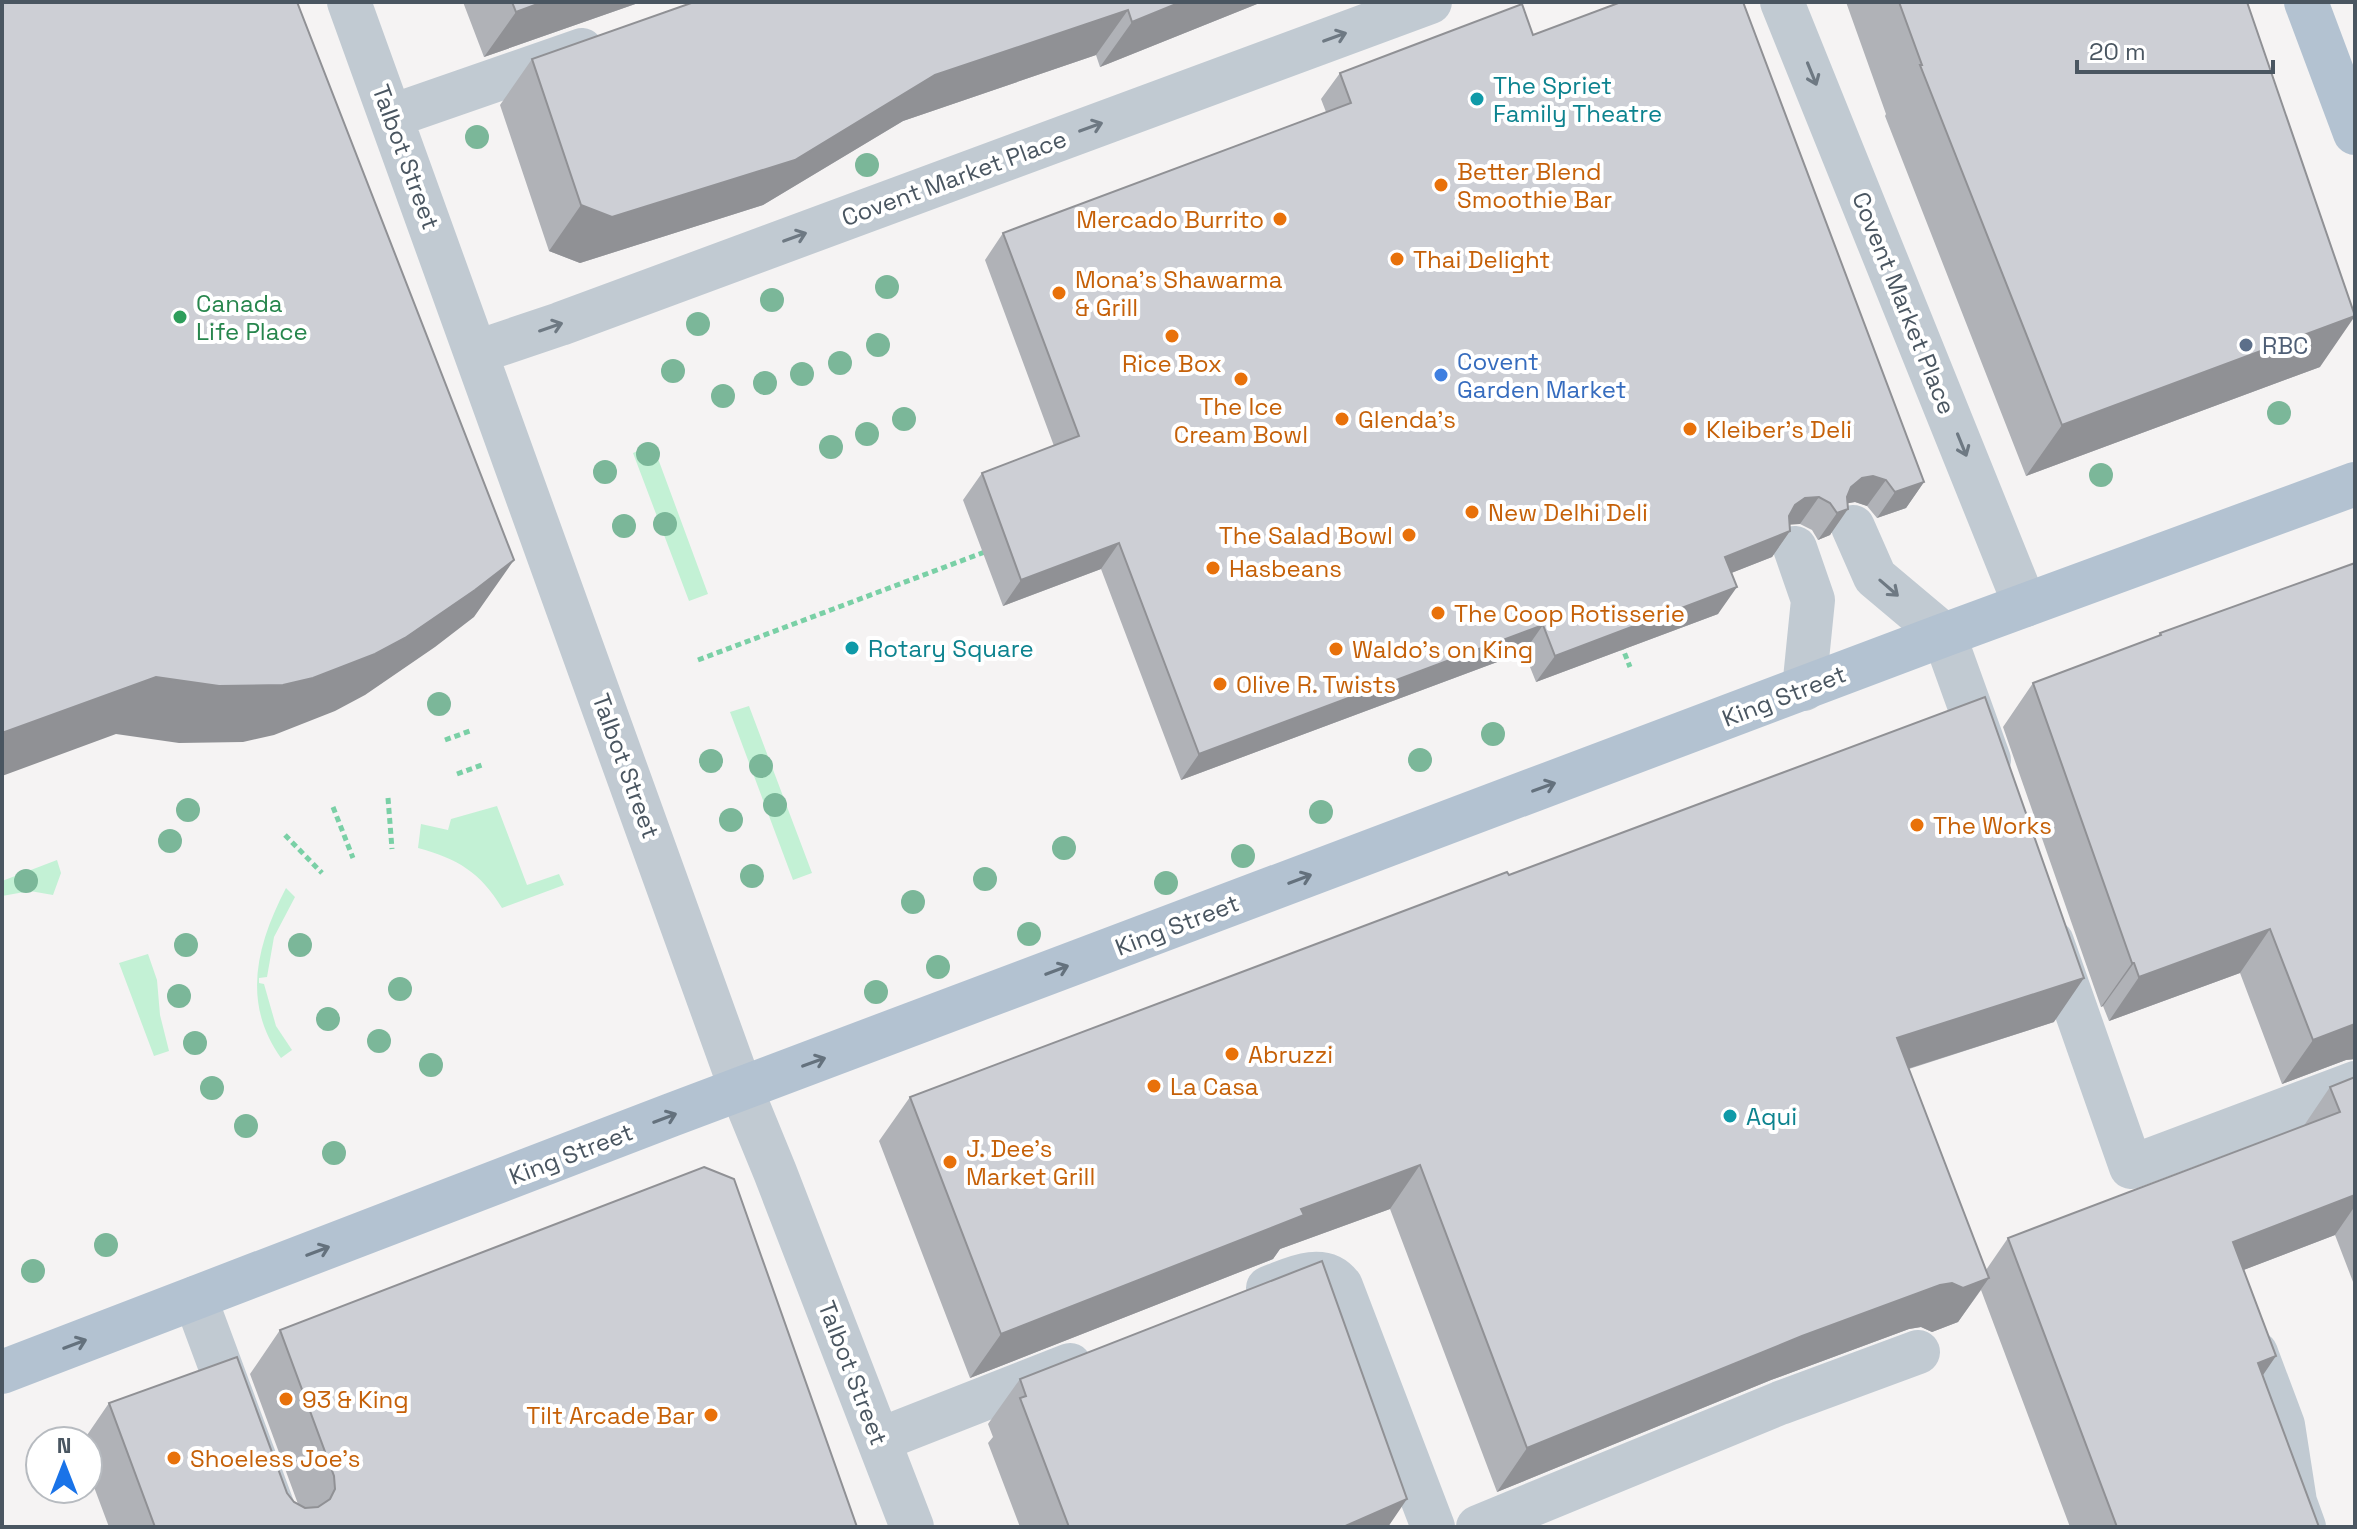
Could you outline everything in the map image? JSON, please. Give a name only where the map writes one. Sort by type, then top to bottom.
[{"type":"main road","points":[[2306,2],[2355,133]]},
{"type":"main road","name":"King Street","points":[[2,1372],[741,1089],[1944,635],[2355,484]]},
{"type":"street","name":"Talbot Street","points":[[349,2],[741,1089],[912,1527]]},
{"type":"street","name":"Covent Market Place","points":[[477,352],[1430,2]]},
{"type":"street","name":"Covent Market Place","points":[[1782,2],[2025,605]]},
{"type":"street","points":[[392,116],[613,39]]},
{"type":"street","points":[[1853,527],[1875,577],[1944,635],[2000,793]]},
{"type":"street","points":[[1795,548],[1813,600],[1804,689]]},
{"type":"street","points":[[2042,913],[2131,1167],[2355,1083]]},
{"type":"street","points":[[1232,1302],[1304,1275],[1327,1274],[1336,1279],[1433,1527]]},
{"type":"street","points":[[195,1298],[280,1527]]},
{"type":"street","points":[[1478,1527],[1780,1403],[1918,1352]]},
{"type":"street","points":[[2256,1353],[2283,1425],[2295,1502],[2304,1527]]},
{"type":"street","points":[[879,1440],[1100,1354]]},
{"type":"path","points":[[698,660],[998,547]]},
{"type":"path","points":[[1618,636],[1630,667]]},
{"type":"path","points":[[445,740],[470,731]]},
{"type":"path","points":[[457,774],[482,765]]},
{"type":"path","points":[[388,798],[392,849]]},
{"type":"path","points":[[333,807],[353,858]]},
{"type":"path","points":[[285,835],[322,873]]},
{"type":"green space","points":[[653,445],[708,594],[689,601],[633,453]]},
{"type":"green space","points":[[749,706],[812,873],[793,880],[730,712]]},
{"type":"green space","points":[[497,806],[527,885],[559,874],[564,885],[502,908],[485,885],[467,869],[418,848],[421,824],[448,830],[451,819]]},
{"type":"green space","points":[[57,860],[61,873],[53,895],[30,891],[2,896],[2,881]]},
{"type":"green space","points":[[286,888],[295,897],[274,937],[267,977],[259,978],[259,983],[264,984],[276,1026],[292,1050],[281,1058],[261,1016],[257,994],[261,952],[267,930]]},
{"type":"green space","points":[[148,954],[157,980],[160,1015],[169,1051],[154,1056],[119,963]]},
{"type":"building","name":"Canada Life Place","points":[[2,2],[297,2],[514,560],[405,638],[375,654],[313,678],[283,685],[219,686],[156,677],[2,733]]},
{"type":"building","points":[[512,2],[543,2],[516,12]]},
{"type":"building","points":[[694,2],[1181,2],[1132,22],[1128,10],[935,75],[795,160],[612,217],[581,205],[532,59]]},
{"type":"building","name":"Covent Garden Market","points":[[1621,2],[1743,2],[1924,482],[1895,492],[1886,480],[1873,476],[1862,478],[1851,487],[1847,497],[1848,509],[1837,513],[1830,503],[1819,497],[1805,498],[1795,505],[1789,516],[1790,531],[1725,557],[1737,587],[1555,656],[1543,625],[1199,754],[1119,543],[1021,580],[982,473],[1079,436],[1003,233],[1351,103],[1340,73],[1522,4],[1533,35]]},
{"type":"building","points":[[1899,2],[2247,2],[2355,316],[2062,425],[1920,65]]},
{"type":"building","points":[[2355,563],[2355,1024],[2313,1040],[2270,929],[2139,977],[2033,683],[2160,633]]},
{"type":"building","points":[[1985,697],[2084,978],[1897,1038],[1989,1278],[1963,1288],[1952,1283],[1940,1285],[1802,1336],[1527,1448],[1420,1165],[1301,1209],[1304,1215],[1001,1334],[910,1097],[1507,872],[1509,875]]},
{"type":"building","points":[[2355,1077],[2355,1195],[2233,1242],[2276,1356],[2258,1363],[2319,1527],[2117,1527],[2008,1238],[2340,1112],[2330,1087]]},
{"type":"building","points":[[704,1167],[734,1179],[857,1527],[155,1527],[109,1403],[237,1357],[287,1493],[294,1502],[305,1508],[318,1507],[330,1499],[335,1489],[334,1476],[280,1330]]},
{"type":"building","points":[[1322,1261],[1407,1499],[1343,1527],[1069,1527],[1020,1398],[1026,1396],[1020,1379]]},
{"type":"place","name":"The Spriet Family Theatre","points":[[1477,99]]},
{"type":"place","name":"Better Blend Smoothie Bar","points":[[1441,185]]},
{"type":"place","name":"Mercado Burrito","points":[[1280,219]]},
{"type":"place","name":"Thai Delight","points":[[1397,259]]},
{"type":"place","name":"Mona's Shawarma & Grill","points":[[1059,293]]},
{"type":"place","name":"Canada Life Place","points":[[180,317]]},
{"type":"place","name":"Rice Box","points":[[1172,336]]},
{"type":"place","name":"RBC","points":[[2246,345]]},
{"type":"place","name":"Covent Garden Market","points":[[1441,375]]},
{"type":"place","name":"The Ice Cream Bowl","points":[[1241,379]]},
{"type":"place","name":"Glenda's","points":[[1342,419]]},
{"type":"place","name":"Kleiber's Deli","points":[[1690,429]]},
{"type":"place","name":"New Delhi Deli","points":[[1472,512]]},
{"type":"place","name":"The Salad Bowl","points":[[1409,535]]},
{"type":"place","name":"Hasbeans","points":[[1213,568]]},
{"type":"place","name":"The Coop Rotisserie","points":[[1438,613]]},
{"type":"place","name":"Rotary Square","points":[[852,648]]},
{"type":"place","name":"Waldo's on King","points":[[1336,649]]},
{"type":"place","name":"Olive R. Twists","points":[[1220,684]]},
{"type":"place","name":"The Works","points":[[1917,825]]},
{"type":"place","name":"Abruzzi","points":[[1232,1054]]},
{"type":"place","name":"La Casa","points":[[1154,1086]]},
{"type":"place","name":"Aqui","points":[[1730,1116]]},
{"type":"place","name":"J. Dee's Market Grill","points":[[950,1162]]},
{"type":"place","name":"93 & King","points":[[286,1399]]},
{"type":"place","name":"Tilt Arcade Bar","points":[[711,1415]]},
{"type":"place","name":"Shoeless Joe's","points":[[174,1458]]}]
